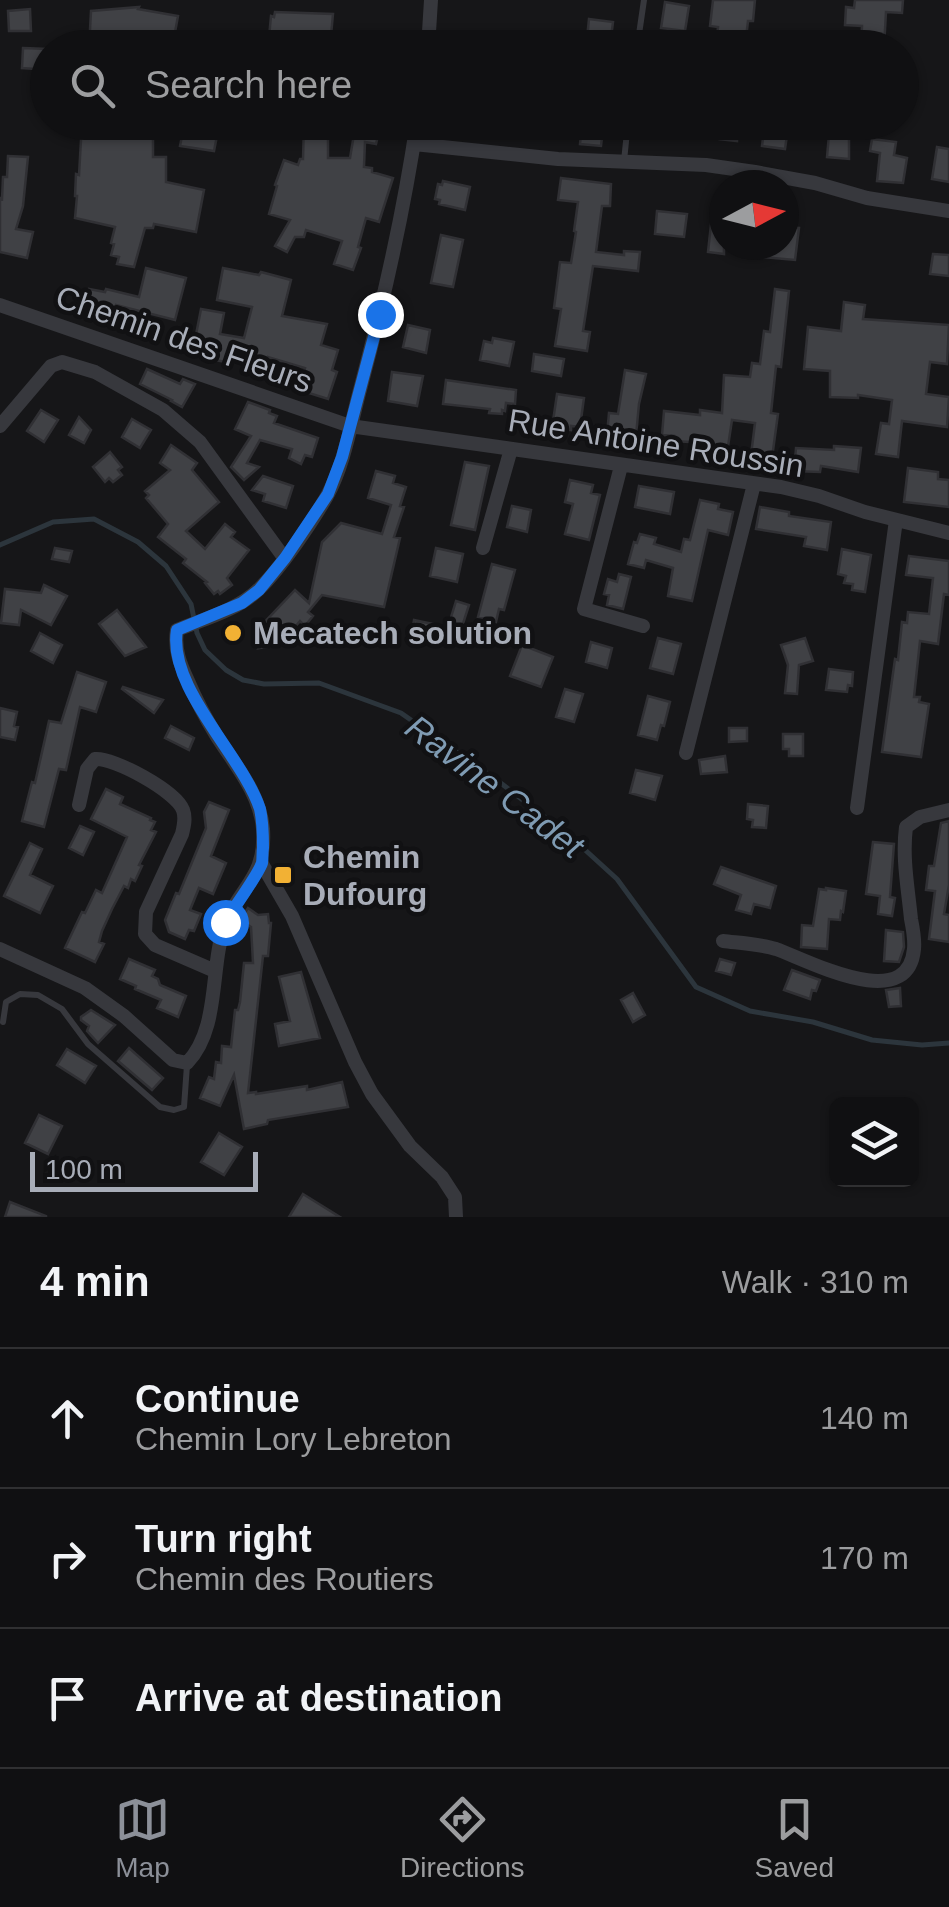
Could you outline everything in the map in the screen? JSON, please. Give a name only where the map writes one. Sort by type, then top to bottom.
[{"type":"street","points":[[429,30],[431,0]]},
{"type":"street","points":[[0,949],[85,988],[124,1016],[172,1060],[188,1063],[200,1050],[225,922],[262,864],[263,834],[254,794],[200,708],[184,672],[176,637],[250,596],[285,558],[328,494],[342,457],[380,314],[415,140]]},
{"type":"street","points":[[414,144],[558,159],[755,172],[867,198],[949,211]]},
{"type":"street","name":"Chemin des Fleurs","points":[[0,305],[350,426]]},
{"type":"street","points":[[0,426],[51,366],[62,362],[96,372],[163,410],[200,442],[285,558]]},
{"type":"street","name":"Rue Antoine Roussin","points":[[350,426],[754,484],[819,496],[949,533]]},
{"type":"street","points":[[482,548],[512,449]]},
{"type":"street","points":[[622,466],[584,609],[643,626]]},
{"type":"street","points":[[686,753],[754,484]]},
{"type":"street","points":[[857,808],[896,520]]},
{"type":"street","points":[[78,805],[87,769],[94,759],[106,758],[178,800],[185,822],[146,912],[145,934],[155,945],[215,971]]},
{"type":"street","points":[[723,941],[774,948],[824,970],[870,981],[892,980],[910,966],[915,948],[903,847],[906,827],[920,817],[949,810]]},
{"type":"street","points":[[262,864],[292,916],[372,1094],[410,1146],[442,1177],[454,1196],[456,1217]]},
{"type":"lane","points":[[640,30],[644,0]]},
{"type":"lane","points":[[624,161],[626,140]]},
{"type":"lane","points":[[2,1022],[6,1002],[20,994],[38,995],[62,1009],[88,1044],[160,1107],[184,1107],[188,1063]]},
{"type":"building","points":[[713,0],[755,0],[753,21],[748,21],[747,30],[718,30],[710,26]]},
{"type":"building","points":[[855,0],[903,0],[902,13],[886,12],[885,30],[845,25],[846,7],[854,8]]},
{"type":"building","points":[[665,2],[689,6],[685,30],[661,28]]},
{"type":"building","points":[[139,7],[178,16],[175,30],[90,30],[91,11]]},
{"type":"building","points":[[30,9],[31,30],[9,31],[8,11]]},
{"type":"building","points":[[275,12],[333,14],[332,30],[270,30],[271,16]]},
{"type":"building","points":[[589,19],[613,22],[612,30],[588,30]]},
{"type":"building","points":[[23,48],[30,48],[30,69],[22,68]]},
{"type":"building","points":[[81,140],[153,140],[153,157],[166,157],[166,182],[204,190],[196,232],[154,224],[153,228],[145,228],[134,267],[117,264],[119,257],[111,255],[115,227],[75,218],[76,174],[79,175]]},
{"type":"building","points":[[181,140],[216,140],[214,151],[180,146]]},
{"type":"building","points":[[304,140],[328,140],[328,158],[350,158],[353,140],[377,140],[376,144],[365,142],[364,167],[393,178],[379,222],[366,218],[353,270],[334,264],[342,241],[306,230],[304,237],[295,237],[287,252],[275,246],[290,220],[269,214],[275,185],[284,160],[298,165],[303,159]]},
{"type":"building","points":[[580,140],[602,140],[601,146],[580,144]]},
{"type":"building","points":[[763,140],[786,140],[785,149],[762,146]]},
{"type":"building","points":[[828,140],[849,140],[849,159],[827,157]]},
{"type":"building","points":[[872,140],[896,142],[894,155],[907,158],[903,183],[877,181],[880,153],[870,151]]},
{"type":"building","points":[[937,147],[949,149],[949,182],[932,179]]},
{"type":"building","points":[[8,156],[28,157],[23,206],[16,229],[33,232],[27,258],[0,252],[0,198]]},
{"type":"building","points":[[561,178],[611,184],[610,206],[602,206],[596,252],[640,252],[638,271],[593,266],[583,331],[590,332],[587,351],[555,346],[561,309],[554,308],[560,262],[571,263],[578,202],[558,200]]},
{"type":"building","points":[[443,181],[470,187],[465,210],[439,204],[440,200],[435,199],[438,184]]},
{"type":"building","points":[[657,211],[687,214],[684,237],[655,234]]},
{"type":"building","points":[[441,235],[463,240],[453,287],[431,283]]},
{"type":"building","points":[[933,254],[949,255],[949,276],[930,274]]},
{"type":"building","points":[[146,268],[186,278],[175,320],[116,305],[112,324],[99,322],[102,309],[85,305],[89,289],[139,297]]},
{"type":"building","points":[[223,268],[291,280],[282,316],[327,324],[321,345],[338,350],[332,370],[337,372],[328,399],[299,390],[305,368],[268,357],[266,365],[226,356],[225,362],[192,355],[201,309],[224,313],[220,334],[244,338],[252,307],[217,300]]},
{"type":"building","points":[[775,289],[789,291],[781,367],[776,366],[771,413],[778,414],[772,458],[751,455],[755,423],[732,420],[727,453],[705,450],[706,443],[674,441],[674,436],[662,435],[664,411],[722,413],[724,375],[750,377],[752,363],[760,364],[764,331],[770,332]]},
{"type":"building","points":[[844,302],[865,305],[863,319],[949,325],[947,364],[930,362],[926,394],[949,397],[947,427],[902,421],[898,457],[876,454],[881,423],[889,424],[892,400],[858,395],[830,397],[830,371],[804,369],[808,327],[841,331]]},
{"type":"building","points":[[408,325],[430,330],[426,353],[403,347]]},
{"type":"building","points":[[493,338],[514,342],[509,366],[480,360],[484,341],[492,343]]},
{"type":"building","points":[[534,354],[564,359],[561,376],[532,371]]},
{"type":"building","points":[[147,369],[180,384],[183,379],[195,384],[182,407],[140,384]]},
{"type":"building","points":[[625,370],[646,374],[636,436],[607,434],[609,413],[618,414]]},
{"type":"building","points":[[392,372],[423,376],[417,406],[388,401]]},
{"type":"building","points":[[446,380],[516,390],[515,404],[506,403],[502,414],[443,404]]},
{"type":"building","points":[[557,394],[584,398],[580,427],[552,428]]},
{"type":"building","points":[[248,402],[270,410],[277,416],[274,423],[318,438],[312,457],[305,455],[301,464],[289,458],[292,449],[260,440],[247,463],[259,467],[244,480],[231,467],[251,436],[235,429]]},
{"type":"building","points":[[41,410],[58,420],[44,442],[27,431]]},
{"type":"building","points":[[79,417],[91,430],[84,443],[69,435]]},
{"type":"building","points":[[132,419],[151,430],[140,448],[122,437]]},
{"type":"building","points":[[171,445],[197,463],[192,470],[219,502],[186,531],[205,549],[225,524],[235,532],[231,537],[249,550],[227,578],[232,585],[220,594],[214,594],[207,582],[183,563],[186,559],[158,537],[168,524],[146,498],[149,495],[145,491],[170,470],[160,463]]},
{"type":"building","points":[[834,446],[861,448],[858,472],[821,466],[820,472],[794,471],[796,448],[834,450]]},
{"type":"building","points":[[110,452],[122,467],[118,470],[122,475],[113,482],[109,478],[105,482],[93,467]]},
{"type":"building","points":[[465,462],[489,466],[475,530],[451,525]]},
{"type":"building","points":[[908,468],[938,472],[938,479],[949,480],[949,507],[904,502]]},
{"type":"building","points":[[376,471],[395,476],[393,483],[406,487],[394,537],[400,538],[384,607],[322,595],[308,612],[313,616],[305,626],[300,621],[280,645],[259,648],[268,636],[259,628],[295,590],[309,603],[322,542],[341,523],[382,534],[391,505],[368,498]]},
{"type":"building","points":[[263,476],[293,486],[286,508],[263,501],[265,494],[252,490]]},
{"type":"building","points":[[570,480],[593,485],[591,493],[600,495],[589,540],[565,534],[573,504],[565,502]]},
{"type":"building","points":[[639,486],[674,492],[670,514],[635,507]]},
{"type":"building","points":[[700,500],[733,512],[728,535],[708,530],[692,601],[668,596],[673,568],[646,560],[644,568],[628,564],[640,534],[656,538],[654,544],[681,552],[684,539],[690,540]]},
{"type":"building","points":[[512,506],[531,510],[527,532],[507,527]]},
{"type":"building","points":[[760,507],[831,522],[827,550],[804,546],[806,537],[756,529]]},
{"type":"building","points":[[55,548],[72,551],[69,562],[52,559]]},
{"type":"building","points":[[436,548],[463,554],[457,582],[430,576]]},
{"type":"building","points":[[842,549],[871,555],[865,592],[852,590],[853,584],[844,583],[846,576],[838,574]]},
{"type":"building","points":[[909,556],[949,561],[949,595],[944,594],[938,644],[920,641],[914,697],[929,704],[921,757],[882,752],[902,622],[907,623],[908,612],[929,614],[933,578],[906,575]]},
{"type":"building","points":[[492,564],[515,570],[504,610],[499,609],[496,622],[478,617]]},
{"type":"building","points":[[619,574],[631,577],[623,609],[607,605],[609,595],[604,594],[608,579],[617,582]]},
{"type":"building","points":[[44,585],[67,596],[51,625],[21,610],[19,625],[1,623],[5,589],[41,593]]},
{"type":"building","points":[[456,601],[469,605],[461,630],[448,627]]},
{"type":"building","points":[[117,610],[146,647],[125,656],[99,624]]},
{"type":"building","points":[[414,620],[433,624],[431,635],[412,632]]},
{"type":"building","points":[[40,633],[62,645],[53,663],[31,651]]},
{"type":"building","points":[[658,638],[681,644],[673,674],[650,668]]},
{"type":"building","points":[[805,638],[813,661],[799,665],[797,694],[785,693],[788,665],[781,645]]},
{"type":"building","points":[[591,642],[612,648],[607,668],[586,662]]},
{"type":"building","points":[[522,645],[553,657],[541,687],[510,676]]},
{"type":"building","points":[[829,669],[853,672],[852,686],[848,685],[847,692],[826,690]]},
{"type":"building","points":[[77,672],[106,682],[96,712],[80,707],[66,770],[59,769],[44,827],[22,821],[49,721],[61,723]]},
{"type":"building","points":[[123,687],[163,700],[154,713]]},
{"type":"building","points":[[565,689],[583,694],[574,722],[556,717]]},
{"type":"building","points":[[648,696],[670,702],[657,740],[638,735]]},
{"type":"building","points":[[0,708],[17,712],[15,740],[0,737]]},
{"type":"building","points":[[171,726],[194,738],[189,750],[165,738]]},
{"type":"building","points":[[729,728],[747,728],[747,741],[729,742]]},
{"type":"building","points":[[783,734],[803,734],[803,756],[789,756],[789,749],[783,749]]},
{"type":"building","points":[[725,756],[727,772],[701,774],[699,760]]},
{"type":"building","points":[[636,770],[662,776],[655,800],[630,793]]},
{"type":"building","points":[[106,789],[123,797],[120,804],[151,818],[155,822],[151,830],[156,832],[135,881],[131,879],[128,888],[124,886],[112,909],[99,942],[104,944],[95,962],[65,948],[96,890],[102,893],[127,837],[91,819]]},
{"type":"building","points":[[209,802],[229,810],[211,856],[226,863],[213,894],[199,888],[190,910],[201,914],[194,931],[189,930],[185,939],[169,932],[165,920],[206,828],[204,812]]},
{"type":"building","points":[[748,804],[768,806],[766,828],[752,827],[753,820],[747,819]]},
{"type":"building","points":[[949,821],[949,885],[944,914],[949,915],[949,942],[929,939],[935,891],[926,890],[941,823]]},
{"type":"building","points":[[80,826],[94,832],[83,855],[69,848]]},
{"type":"building","points":[[873,842],[894,844],[892,916],[878,914],[880,896],[866,894]]},
{"type":"building","points":[[30,843],[42,849],[30,875],[53,886],[40,913],[4,896]]},
{"type":"building","points":[[721,867],[776,886],[770,908],[754,904],[751,914],[736,910],[741,895],[714,884]]},
{"type":"building","points":[[819,889],[846,891],[840,920],[829,919],[827,949],[801,947],[802,925],[813,926]]},
{"type":"building","points":[[248,908],[258,915],[268,914],[271,923],[268,956],[263,956],[248,1093],[307,1086],[307,1090],[342,1082],[348,1107],[268,1120],[267,1124],[244,1129],[234,1075],[220,1106],[200,1098],[209,1077],[214,1079],[216,1062],[221,1063],[222,1046],[231,1047],[244,963],[253,963],[251,927],[240,920]]},
{"type":"building","points":[[886,930],[903,932],[899,962],[884,961]]},
{"type":"building","points":[[129,959],[155,970],[152,976],[160,985],[186,996],[178,1017],[157,1008],[161,1000],[120,979]]},
{"type":"building","points":[[720,959],[735,963],[731,975],[716,971]]},
{"type":"building","points":[[792,970],[820,980],[810,999],[784,990]]},
{"type":"building","points":[[301,972],[320,1038],[279,1046],[275,1024],[290,1021],[279,977]]},
{"type":"building","points":[[900,988],[901,1006],[889,1007],[886,990]]},
{"type":"building","points":[[633,993],[645,1015],[633,1022],[621,1000]]},
{"type":"building","points":[[91,1010],[115,1025],[98,1043],[81,1020]]},
{"type":"building","points":[[129,1048],[163,1078],[152,1090],[118,1061]]},
{"type":"building","points":[[67,1049],[96,1066],[85,1083],[57,1065]]},
{"type":"building","points":[[39,1115],[62,1126],[48,1154],[25,1143]]},
{"type":"building","points":[[219,1133],[242,1147],[224,1175],[201,1162]]},
{"type":"building","points":[[303,1194],[340,1217],[289,1217]]},
{"type":"building","points":[[10,1202],[46,1216],[46,1217],[5,1217]]},
{"type":"waterway","name":"Ravine Cadet","points":[[0,545],[53,522],[94,519],[138,542],[166,566],[191,604],[205,650],[226,670],[243,680],[264,684],[319,683],[401,713],[502,784],[617,879],[696,987],[750,1011],[813,1022],[872,1040],[922,1045],[949,1043]]},
{"type":"place","name":"Mecatech solution","points":[[233,633]]},
{"type":"place","name":"Chemin Dufourg","points":[[283,875]]},
{"type":"route","points":[[225,922],[262,864],[261,813],[254,794],[200,708],[178,658],[177,630],[242,603],[259,590],[328,494],[342,457],[380,314]]}]
